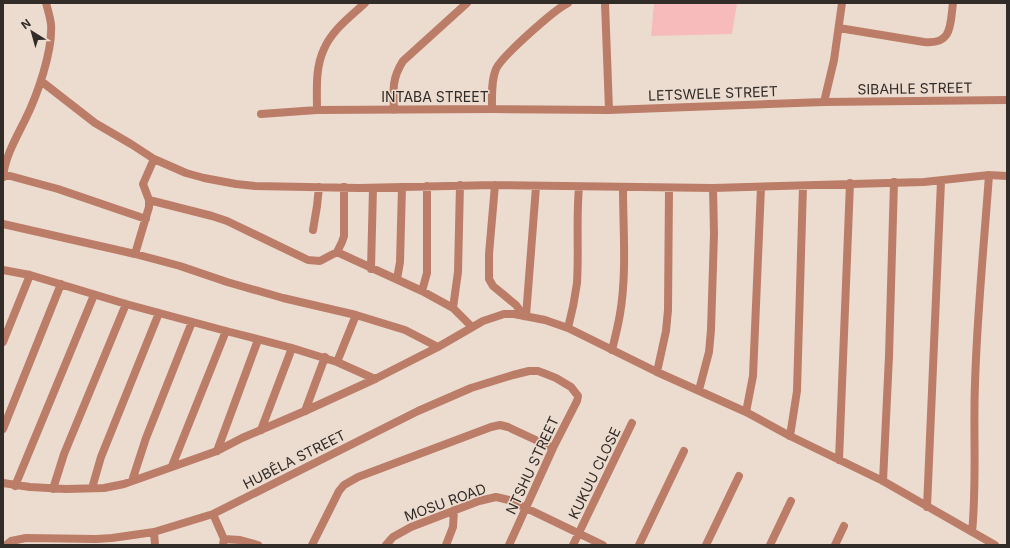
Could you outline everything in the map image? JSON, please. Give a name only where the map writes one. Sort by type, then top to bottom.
[{"type":"street","points":[[46,3],[51,23],[51,32],[41,81],[31,108],[6,161],[3,176],[58,189],[146,219]]},
{"type":"street","points":[[317,110],[318,76],[320,61],[324,49],[331,37],[341,25],[365,3]]},
{"type":"street","points":[[394,110],[394,78],[403,61],[467,3]]},
{"type":"street","points":[[492,109],[494,77],[500,61],[556,11],[568,3]]},
{"type":"street","points":[[605,3],[609,110]]},
{"type":"street","points":[[824,102],[834,60],[842,3]]},
{"type":"street","points":[[839,28],[924,42],[938,42],[949,32],[953,3]]},
{"type":"street","points":[[41,81],[96,123],[154,159],[186,173],[221,182],[255,186],[373,188],[402,186],[495,185],[624,188],[713,188],[941,181],[989,175],[1007,176]]},
{"type":"street","name":"SIBAHLE STREET","points":[[824,102],[1007,100]]},
{"type":"street","name":"LETSWELE STREET","points":[[609,110],[824,102]]},
{"type":"street","name":"INTABA STREET","points":[[261,114],[317,110],[609,110]]},
{"type":"street","points":[[135,254],[149,207],[149,200],[142,184],[154,159]]},
{"type":"street","points":[[972,532],[975,486],[976,353],[989,175]]},
{"type":"street","points":[[927,507],[941,181]]},
{"type":"street","points":[[882,481],[889,342],[894,182]]},
{"type":"street","points":[[840,460],[850,184]]},
{"type":"street","points":[[452,308],[458,272],[460,185]]},
{"type":"street","points":[[495,185],[489,279],[493,286],[516,305],[525,316]]},
{"type":"street","points":[[397,279],[400,256],[402,186]]},
{"type":"street","points":[[422,291],[427,274],[427,186]]},
{"type":"street","points":[[525,316],[536,186]]},
{"type":"street","points":[[790,436],[797,391],[803,186]]},
{"type":"street","points":[[313,230],[319,187]]},
{"type":"street","points":[[149,200],[227,221],[308,260],[320,262],[337,252],[344,236],[344,187]]},
{"type":"street","points":[[568,328],[575,300],[577,282],[577,208],[579,187]]},
{"type":"street","points":[[746,412],[753,376],[761,187]]},
{"type":"street","points":[[371,269],[373,188]]},
{"type":"street","points":[[612,350],[620,313],[622,294],[624,188]]},
{"type":"street","points":[[657,372],[666,331],[668,310],[669,188]]},
{"type":"street","points":[[700,390],[709,352],[711,330],[714,234],[713,188]]},
{"type":"street","points":[[3,224],[135,254],[180,266],[227,282],[283,298],[356,315],[405,330],[438,347]]},
{"type":"street","points":[[337,252],[371,269],[422,291],[452,308],[472,327]]},
{"type":"street","points":[[3,270],[30,275],[126,304],[325,357],[375,379]]},
{"type":"street","points":[[3,342],[30,275]]},
{"type":"street","points":[[3,429],[61,284]]},
{"type":"street","points":[[15,486],[94,295]]},
{"type":"street","points":[[53,489],[67,448],[126,304]]},
{"type":"street","points":[[92,488],[101,457],[159,313]]},
{"type":"street","points":[[3,484],[53,489],[115,486],[132,481],[217,451],[261,430],[305,412],[438,347],[483,321],[504,314],[545,320],[568,328],[657,372],[700,390],[882,481],[995,545]]},
{"type":"street","points":[[337,362],[356,315]]},
{"type":"street","points":[[132,481],[146,438],[192,322]]},
{"type":"street","points":[[172,466],[226,331]]},
{"type":"street","points":[[217,451],[258,340]]},
{"type":"street","points":[[261,430],[292,348]]},
{"type":"street","points":[[305,412],[325,357]]},
{"type":"street","name":"HUBÊLA STREET","points":[[6,545],[11,541],[26,538],[96,539],[154,532],[213,514],[418,411],[471,388],[529,371],[538,371],[565,382],[578,396]]},
{"type":"street","name":"NTSHU STREET","points":[[509,545],[553,448],[575,407],[578,396]]},
{"type":"street","name":"KUKUU CLOSE","points":[[573,545],[632,423]]},
{"type":"street","points":[[312,545],[339,491],[344,485],[358,478],[492,426],[500,425],[508,427],[553,448]]},
{"type":"street","points":[[639,545],[684,451]]},
{"type":"street","points":[[706,545],[739,476]]},
{"type":"street","name":"MOSU ROAD","points":[[386,545],[393,537],[402,531],[454,510],[479,501],[496,497],[509,500],[603,545]]},
{"type":"street","points":[[770,545],[791,500]]},
{"type":"street","points":[[446,545],[453,527],[454,510]]},
{"type":"street","points":[[213,514],[224,542],[240,540],[258,545]]},
{"type":"street","points":[[835,545],[844,526]]},
{"type":"street","points":[[154,532],[155,545]]},
{"type":"shaded area","points":[[654,3],[737,3],[732,34],[651,36]]}]
